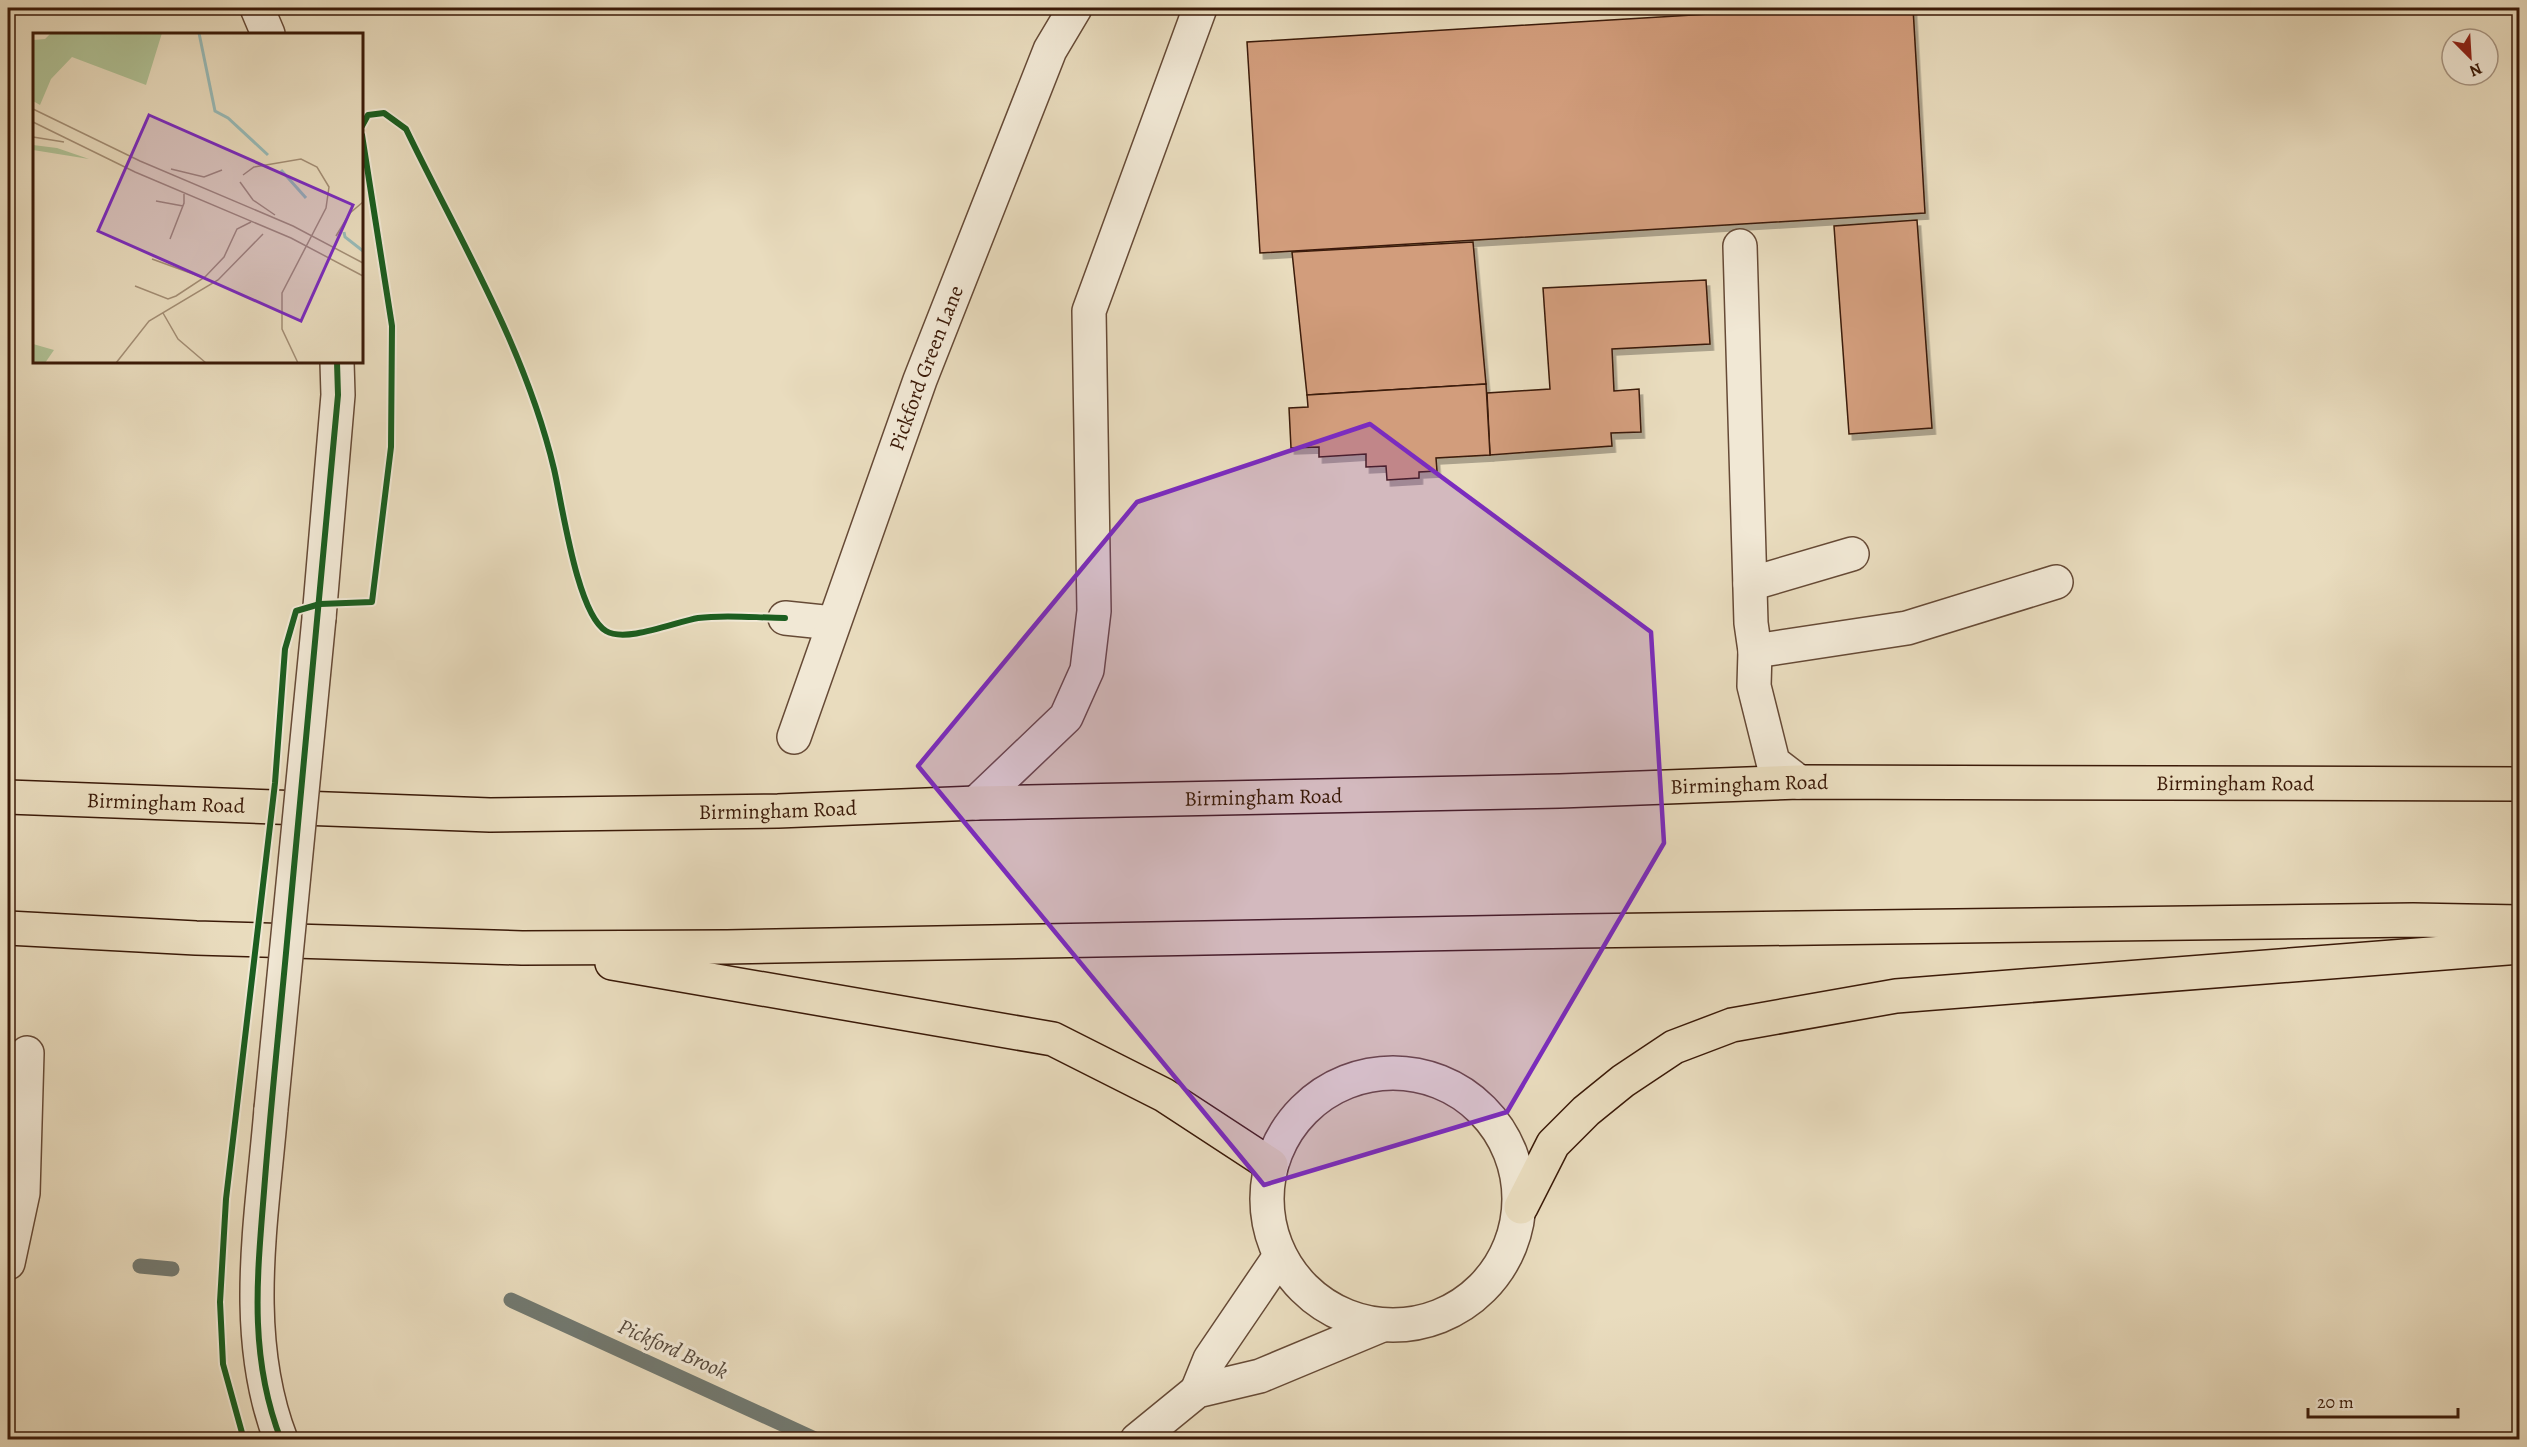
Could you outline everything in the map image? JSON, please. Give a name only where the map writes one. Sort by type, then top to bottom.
[{"type":"highway","name":"Birmingham Road","points":[[8,797],[490,815],[778,812],[976,803],[1560,791],[1799,782],[2520,784]]},
{"type":"highway","points":[[8,928],[196,938],[522,948],[739,947],[1579,931],[2414,920],[2520,922]]},
{"type":"highway","points":[[1521,1207],[1553,1144],[1586,1110],[1623,1081],[1674,1047],[1732,1025],[1896,996],[2520,947]]},
{"type":"highway","points":[[522,948],[1053,1039],[1164,1095],[1272,1165]]},
{"type":"street","points":[[257,8],[268,33]]},
{"type":"street","name":"Pickford Green Lane","points":[[794,737],[924,369],[1050,50],[1075,8]]},
{"type":"street","points":[[976,803],[1066,717],[1087,670],[1094,611],[1089,311],[1191,11]]},
{"type":"street","points":[[1740,246],[1751,623],[1755,651],[1754,686],[1773,762],[1799,782]]},
{"type":"street","points":[[281,1440],[270,1411],[259,1360],[256,1293],[271,1109],[319,618],[338,395],[337,363]]},
{"type":"street","points":[[1750,584],[1852,554]]},
{"type":"street","points":[[1755,651],[1907,628],[2056,582]]},
{"type":"street","points":[[784,618],[833,623]]},
{"type":"street","points":[[8,1263],[23,1193],[27,1053]]},
{"type":"street","points":[[1395,1072],[1436,1079],[1472,1099],[1498,1130],[1515,1170],[1521,1207],[1511,1247],[1490,1282],[1459,1309],[1420,1324],[1380,1326],[1340,1315],[1305,1290],[1280,1256],[1270,1227],[1267,1195],[1272,1165],[1290,1127],[1318,1097],[1355,1078],[1395,1072]]},
{"type":"street","points":[[1197,1391],[1210,1359],[1280,1256]]},
{"type":"street","points":[[1137,1440],[1197,1391],[1260,1376],[1380,1326]]},
{"type":"highlighted area","points":[[1370,424],[1651,632],[1664,843],[1507,1112],[1264,1185],[1042,920],[918,766],[1137,502]]},
{"type":"building","points":[[1809,8],[1913,8],[1925,213],[1260,253],[1247,42]]},
{"type":"building","points":[[1917,220],[1932,428],[1849,434],[1834,226]]},
{"type":"building","points":[[1473,242],[1486,384],[1307,395],[1292,252]]},
{"type":"building","points":[[1706,280],[1710,344],[1612,349],[1614,391],[1639,389],[1641,432],[1611,433],[1612,446],[1490,455],[1487,393],[1550,389],[1543,288]]},
{"type":"building","points":[[1486,384],[1490,455],[1436,458],[1437,471],[1419,472],[1419,478],[1387,480],[1386,466],[1366,467],[1366,454],[1319,457],[1319,447],[1291,448],[1289,408],[1308,407],[1307,395]]},
{"type":"waterway","name":"Pickford Brook","points":[[140,1266],[172,1269]]},
{"type":"waterway","name":"Pickford Brook","points":[[511,1300],[817,1440]]},
{"type":"cycle path","points":[[363,124],[368,115],[384,113],[406,129],[509,337],[542,424],[572,556],[587,603],[596,621],[606,631],[626,635],[698,618],[730,616],[785,618]]},
{"type":"cycle path","points":[[244,1440],[223,1364],[220,1302],[226,1199],[275,783],[285,649],[296,611],[320,604],[372,602],[391,447],[392,326],[363,141]]},
{"type":"cycle path","points":[[281,1440],[263,1375],[259,1343],[258,1278],[270,1122],[338,395],[337,363]]}]
